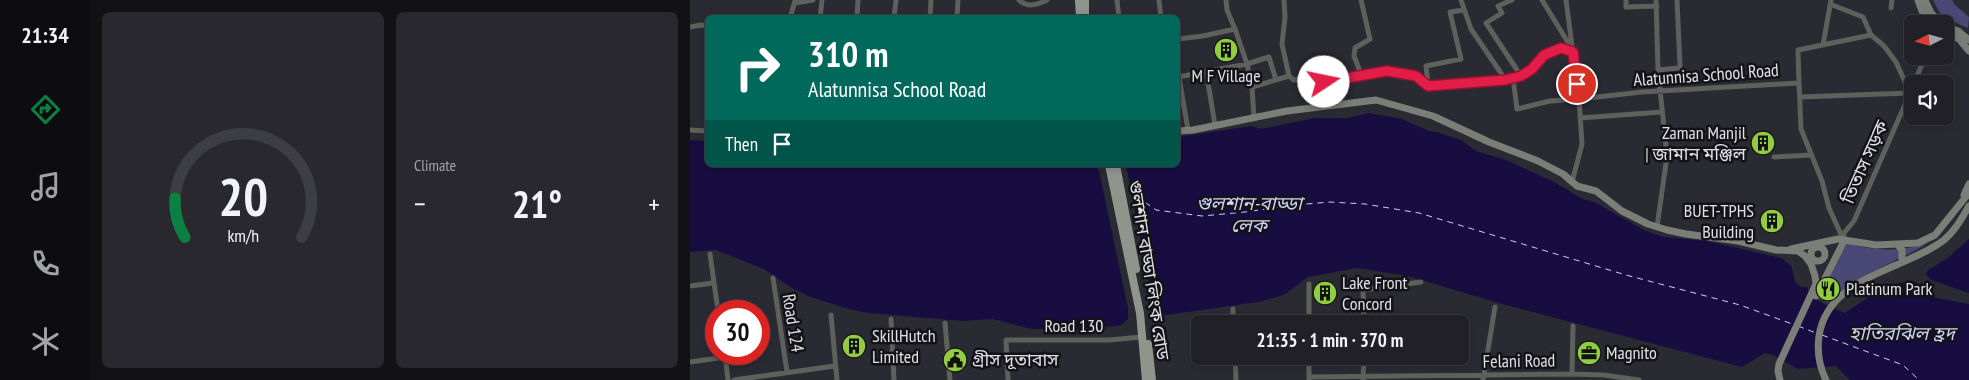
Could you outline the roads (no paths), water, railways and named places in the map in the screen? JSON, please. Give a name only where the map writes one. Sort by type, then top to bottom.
[{"type":"main road","points":[[1079,0],[1080,15]]},
{"type":"main road","points":[[1084,0],[1085,15]]},
{"type":"main road","name":"গুলশান বাড্ডা লিংক রোড","points":[[1109,167],[1140,313],[1146,380]]},
{"type":"main road","name":"গুলশান বাড্ডা লিংক রোড","points":[[1116,167],[1144,312],[1152,380]]},
{"type":"street","points":[[791,15],[795,2],[813,0]]},
{"type":"street","points":[[820,15],[822,0]]},
{"type":"street","points":[[858,0],[858,15]]},
{"type":"street","points":[[894,15],[896,0]]},
{"type":"street","points":[[930,15],[931,0]]},
{"type":"street","points":[[957,15],[958,0]]},
{"type":"street","points":[[1019,0],[1030,6],[1047,0]]},
{"type":"street","points":[[1117,0],[1119,15]]},
{"type":"street","points":[[1159,0],[1161,15]]},
{"type":"street","points":[[1226,0],[1227,10],[1247,64],[1252,87],[1254,118]]},
{"type":"street","points":[[1284,0],[1285,17],[1282,44],[1289,76],[1294,80],[1323,75],[1324,82],[1361,74],[1387,71],[1416,76],[1428,86],[1505,80],[1521,76],[1532,69],[1544,55],[1561,48],[1573,52]]},
{"type":"street","points":[[1361,0],[1370,39],[1356,48],[1354,56],[1361,74]]},
{"type":"street","points":[[1461,0],[1471,29],[1505,80]]},
{"type":"street","points":[[1512,0],[1498,6],[1502,13],[1486,23],[1521,76]]},
{"type":"street","points":[[1542,0],[1573,52]]},
{"type":"street","points":[[1566,0],[1579,99],[1582,144],[1572,182]]},
{"type":"street","points":[[1626,0],[1626,7],[1656,3],[1658,70],[1667,156],[1656,226]]},
{"type":"street","points":[[1658,70],[1678,68],[1680,66],[1677,0]]},
{"type":"street","points":[[1891,8],[1892,0]]},
{"type":"street","points":[[1918,0],[1925,15]]},
{"type":"street","points":[[1925,0],[1933,15]]},
{"type":"street","points":[[1823,45],[1831,2],[1864,17],[1871,35],[1884,46],[1904,76]]},
{"type":"street","points":[[1428,86],[1426,66],[1461,59],[1450,12],[1464,10]]},
{"type":"street","points":[[690,27],[705,26]]},
{"type":"street","points":[[1954,29],[1969,40]]},
{"type":"street","points":[[1180,39],[1235,30]]},
{"type":"street","points":[[1799,83],[1798,50],[1871,35]]},
{"type":"street","points":[[1954,37],[1959,39],[1969,51]]},
{"type":"street","points":[[1180,77],[1229,68],[1269,57],[1276,80]]},
{"type":"street","points":[[1206,71],[1214,125]]},
{"type":"street","points":[[1252,87],[1289,76]]},
{"type":"street","name":"Alatunnisa School Road","points":[[1513,78],[1517,109],[1550,101],[1642,92],[1799,83],[1801,129],[1844,241]]},
{"type":"street","points":[[1180,88],[1188,130]]},
{"type":"street","name":"তিতাস সড়ক","points":[[1800,97],[1904,91]]},
{"type":"street","points":[[1180,131],[1376,100],[1434,116],[1489,142],[1538,161],[1563,174],[1578,186],[1596,192],[1622,211],[1656,226],[1677,232],[1738,241],[1776,250],[1818,245],[1838,239],[1876,245],[1918,243],[1930,238],[1942,228],[1969,193]]},
{"type":"street","name":"তিতাস সড়ক","points":[[1844,241],[1844,233],[1854,221],[1904,109]]},
{"type":"street","points":[[1580,118],[1662,112]]},
{"type":"street","points":[[690,130],[705,131]]},
{"type":"street","points":[[1774,157],[1811,155]]},
{"type":"street","points":[[1926,250],[1948,228],[1969,184]]},
{"type":"street","points":[[1826,380],[1819,357],[1819,337],[1822,322],[1833,304],[1852,288],[1949,236],[1969,206]]},
{"type":"street","points":[[1781,380],[1781,365],[1817,288],[1832,265],[1844,241]]},
{"type":"street","points":[[1818,245],[1824,249],[1824,259]]},
{"type":"street","points":[[1817,288],[1811,260],[1813,249],[1818,245]]},
{"type":"street","points":[[1898,245],[1902,250],[1902,262]]},
{"type":"street","points":[[1786,250],[1798,252],[1811,260],[1824,259],[1832,265]]},
{"type":"street","points":[[710,254],[716,300]]},
{"type":"street","name":"Road 124","points":[[773,278],[787,372]]},
{"type":"street","points":[[1364,315],[1363,290],[1421,282]]},
{"type":"street","points":[[690,286],[713,283]]},
{"type":"street","points":[[1309,284],[1309,315]]},
{"type":"street","points":[[1483,378],[1494,307]]},
{"type":"street","points":[[1233,309],[1233,315]]},
{"type":"street","points":[[831,314],[837,380]]},
{"type":"street","points":[[891,319],[894,380]]},
{"type":"street","points":[[945,322],[950,380]]},
{"type":"street","points":[[1572,374],[1573,326]]},
{"type":"street","name":"Road 130","points":[[1008,380],[1006,340],[1109,340],[1142,336]]},
{"type":"street","points":[[690,362],[705,359]]},
{"type":"street","points":[[726,365],[728,380]]},
{"type":"street","points":[[1235,365],[1236,380]]},
{"type":"street","points":[[1309,365],[1309,378]]},
{"type":"street","points":[[1363,378],[1364,365]]},
{"type":"street","points":[[734,380],[835,366]]},
{"type":"street","name":"Felani Road","points":[[1309,378],[1483,378],[1572,374],[1639,380]]},
{"type":"water","name":"গুলশান-বাড্ডা লেক","points":[[1369,113],[1402,119],[1429,131],[1461,140],[1476,151],[1506,160],[1554,182],[1583,199],[1594,202],[1646,231],[1664,237],[1707,241],[1781,258],[1791,266],[1796,283],[1801,287],[1807,287],[1813,297],[1845,313],[1886,288],[1895,284],[1914,281],[1931,297],[1969,304],[1969,380],[1850,380],[1836,366],[1798,369],[1775,356],[1765,353],[1742,367],[1495,302],[1408,276],[1357,268],[1308,277],[1284,295],[1258,302],[1166,315],[1156,313],[1126,167],[1180,167],[1180,137],[1251,126],[1261,129],[1315,118],[1347,118]]},
{"type":"water","points":[[690,140],[705,141],[705,167],[1096,167],[1099,171],[1128,308],[1128,319],[1122,325],[1114,326],[1077,329],[1032,329],[993,319],[963,321],[868,313],[808,296],[792,288],[764,269],[716,250],[690,252]]},
{"type":"water","name":"হাতিরঝিল হ্রদ","points":[[1969,239],[1969,293],[1931,280],[1926,274],[1928,270],[1949,257]]},
{"type":"place","name":"M F Village","points":[[1226,50]]},
{"type":"place","name":"Zaman Manjil | জামান মঞ্জিল","points":[[1763,143]]},
{"type":"place","name":"BUET-TPHS Building","points":[[1772,221]]},
{"type":"place","name":"Platinum Park","points":[[1828,289]]},
{"type":"place","name":"Lake Front Concord","points":[[1325,293]]},
{"type":"place","name":"SkillHutch Limited","points":[[854,346]]},
{"type":"place","name":"Magnito","points":[[1589,353]]},
{"type":"place","name":"গ্রীস দূতাবাস","points":[[955,360]]}]
